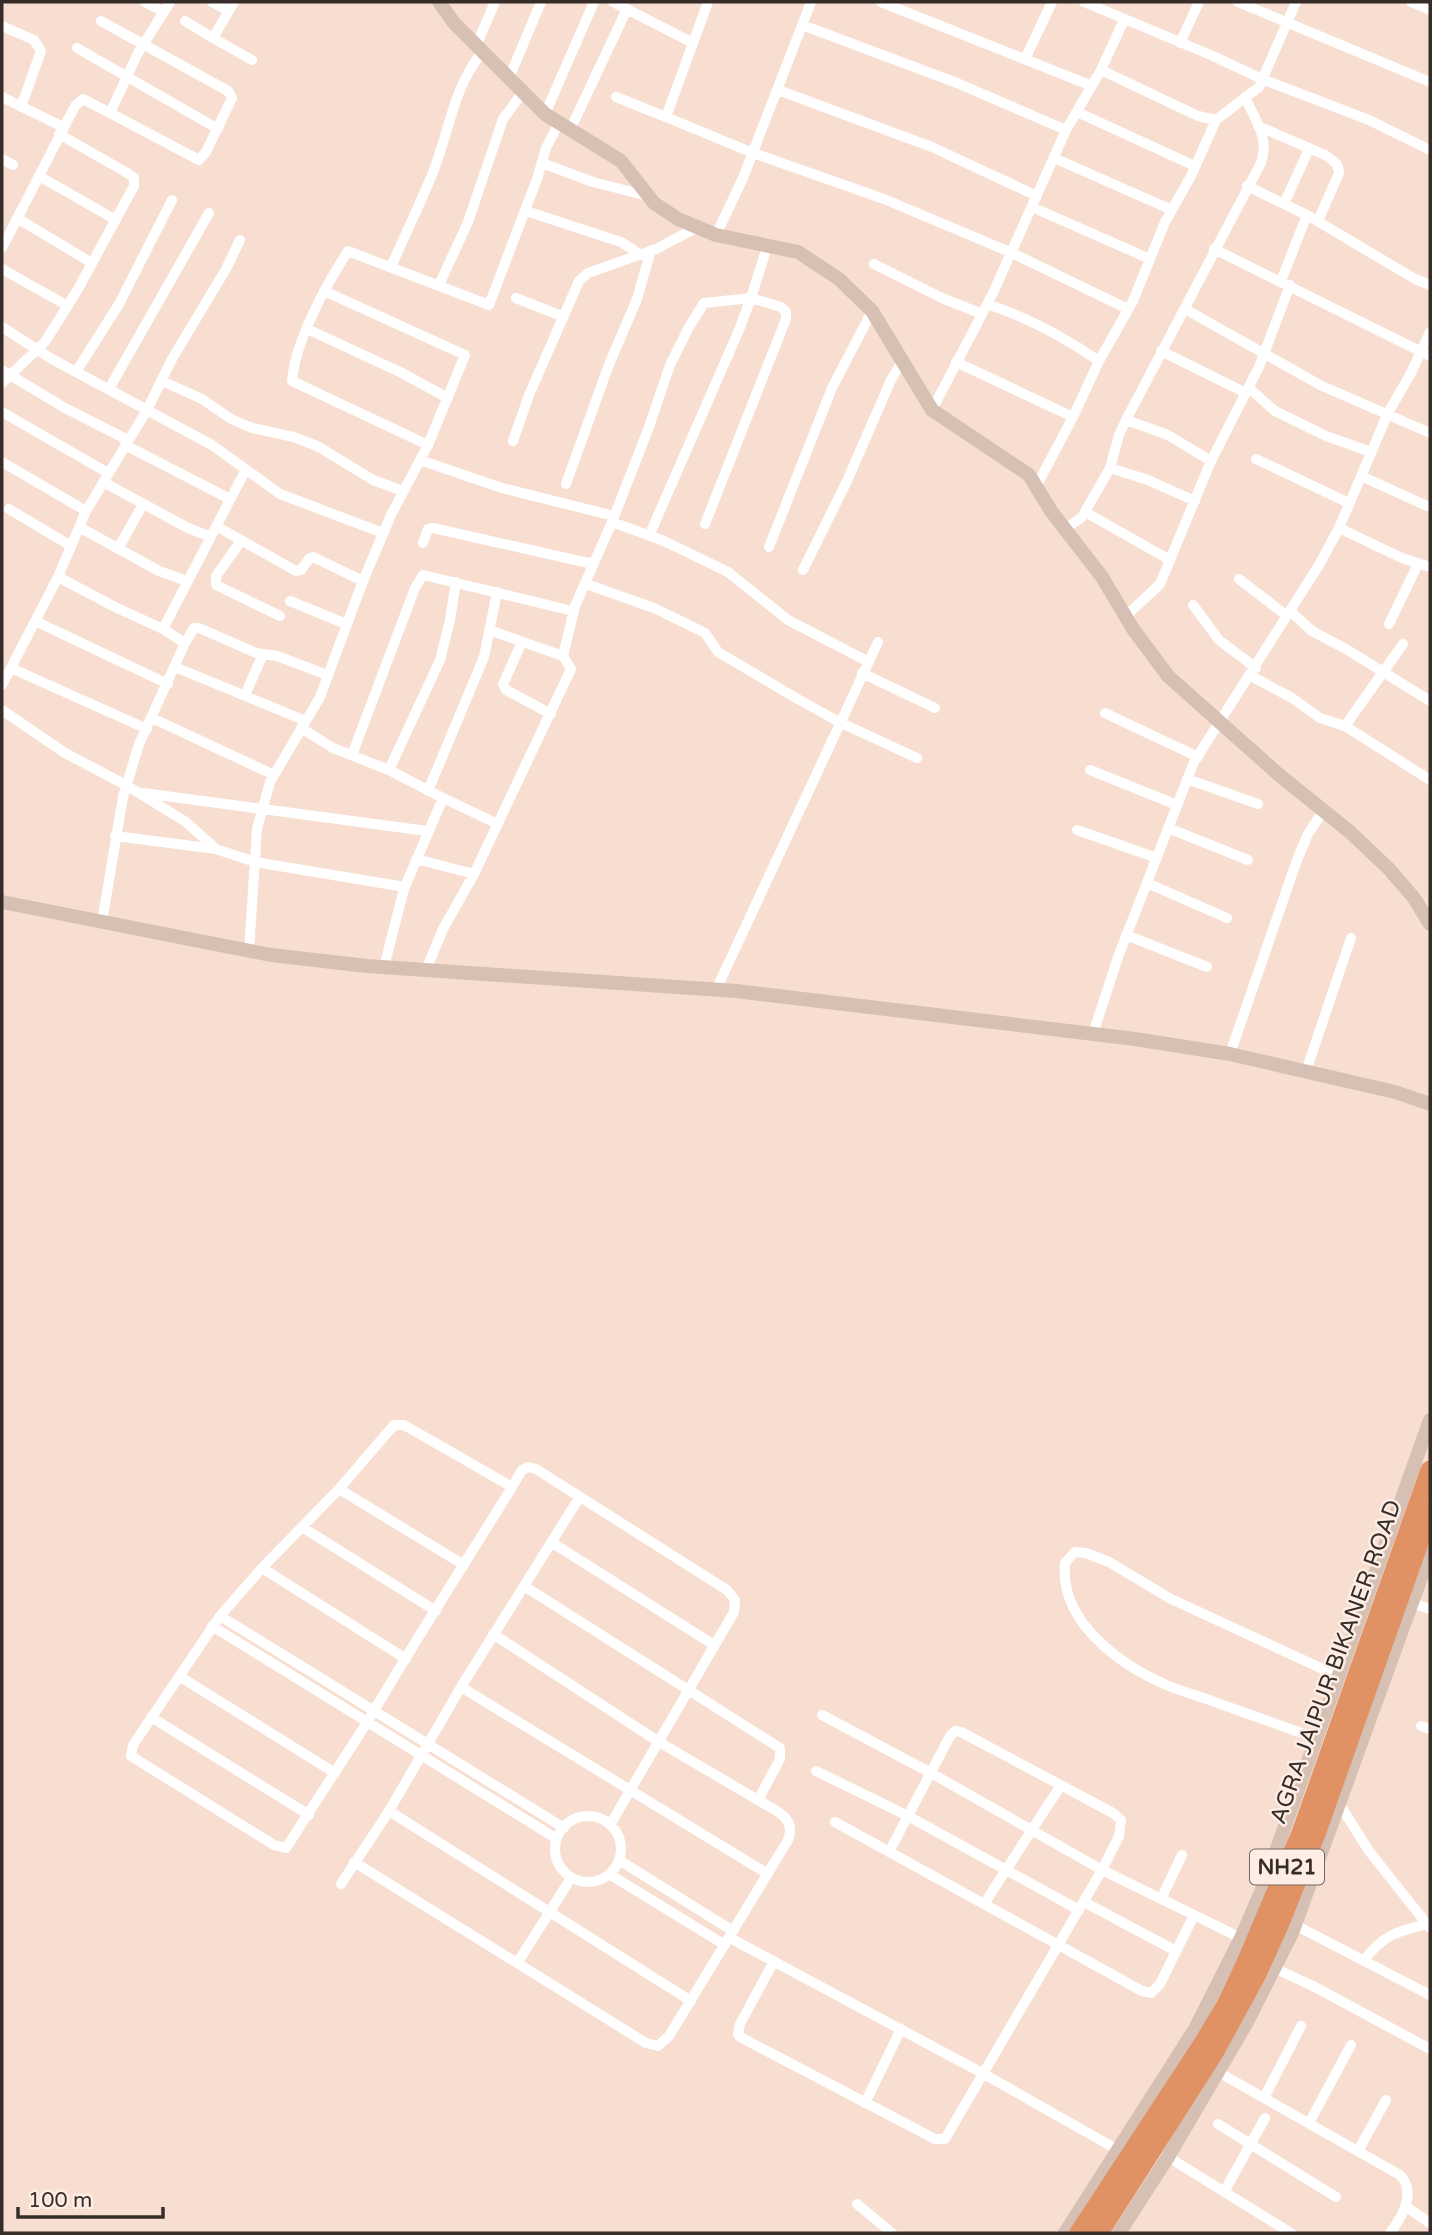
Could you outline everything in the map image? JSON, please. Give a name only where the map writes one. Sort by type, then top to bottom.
[{"type":"highway","name":"AGRA JAIPUR BIKANER ROAD","points":[[1079,2233],[1105,2183],[1226,2005],[1267,1916],[1301,1833],[1430,1470]]},
{"type":"highway","name":"AGRA JAIPUR BIKANER ROAD","points":[[1099,2233],[1213,2053],[1257,1974],[1315,1834],[1430,1513]]},
{"type":"street","points":[[145,2],[164,12]]},
{"type":"street","points":[[110,113],[145,43],[170,2]]},
{"type":"street","points":[[212,2],[232,6],[213,38]]},
{"type":"street","points":[[439,2],[454,23],[545,114],[621,161],[654,203],[678,219],[716,235],[798,252],[839,279],[872,311],[932,410],[1029,475],[1168,676],[1219,723],[1350,832],[1389,869],[1414,898],[1430,924]]},
{"type":"street","points":[[391,267],[435,167],[459,90],[479,49],[495,2]]},
{"type":"street","points":[[509,78],[541,2]]},
{"type":"street","points":[[545,114],[594,2]]},
{"type":"street","points":[[613,2],[693,43]]},
{"type":"street","points":[[716,235],[753,153],[811,2]]},
{"type":"street","points":[[881,2],[1092,86]]},
{"type":"street","points":[[1025,59],[1052,2]]},
{"type":"street","points":[[1084,2],[1262,79],[1369,120],[1430,150]]},
{"type":"street","points":[[1180,43],[1199,2]]},
{"type":"street","points":[[1238,2],[1430,82]]},
{"type":"street","points":[[1036,487],[1128,309],[1216,120],[1259,86],[1296,2]]},
{"type":"street","points":[[1411,2],[1430,10]]},
{"type":"street","points":[[666,117],[706,3]]},
{"type":"street","points":[[428,445],[292,381],[299,351],[324,291],[348,251],[489,305],[526,211],[546,148],[565,126],[627,9]]},
{"type":"street","points":[[932,410],[984,309],[1066,130],[1101,70],[1124,20]]},
{"type":"street","points":[[2,248],[61,131],[75,106],[83,99],[199,160],[203,158],[232,99],[231,94],[145,43],[101,21]]},
{"type":"street","points":[[185,22],[252,60]]},
{"type":"street","points":[[802,25],[957,83],[1066,130]]},
{"type":"street","points":[[2,26],[34,40],[41,51],[21,107]]},
{"type":"street","points":[[77,48],[218,129]]},
{"type":"street","points":[[1101,70],[1198,116],[1216,120]]},
{"type":"street","points":[[778,90],[932,147],[1037,195]]},
{"type":"street","points":[[439,285],[468,222],[503,119],[523,92]]},
{"type":"street","points":[[2,97],[134,178],[134,186],[68,306],[45,342],[4,376],[230,499]]},
{"type":"street","points":[[616,97],[753,153],[884,199],[1010,252],[1128,309]]},
{"type":"street","points":[[1065,529],[1082,517],[1110,468],[1126,420],[1265,150],[1265,141],[1245,97]]},
{"type":"street","points":[[1077,112],[1195,166]]},
{"type":"street","points":[[1126,617],[1160,584],[1211,461],[1264,353],[1285,283],[1312,218],[1339,173],[1339,167],[1334,161],[1258,127]]},
{"type":"street","points":[[1284,204],[1309,149]]},
{"type":"street","points":[[1054,158],[1172,210]]},
{"type":"street","points":[[2,159],[13,165]]},
{"type":"street","points":[[541,163],[593,182],[648,196]]},
{"type":"street","points":[[39,176],[116,219]]},
{"type":"street","points":[[1247,186],[1312,218],[1415,279],[1430,285]]},
{"type":"street","points":[[76,372],[119,304],[172,200]]},
{"type":"street","points":[[1032,207],[1150,259]]},
{"type":"street","points":[[526,211],[646,252]]},
{"type":"street","points":[[109,388],[209,213]]},
{"type":"street","points":[[17,218],[92,263]]},
{"type":"street","points":[[513,441],[529,395],[579,281],[698,227]]},
{"type":"street","points":[[2,685],[58,577],[86,511],[147,410],[240,240]]},
{"type":"street","points":[[649,536],[740,330],[767,247]]},
{"type":"street","points":[[1214,249],[1426,354]]},
{"type":"street","points":[[566,484],[608,367],[637,299],[646,252]]},
{"type":"street","points":[[874,264],[942,298],[984,309],[1012,312],[1066,339],[1099,361]]},
{"type":"street","points":[[2,269],[68,306]]},
{"type":"street","points":[[248,951],[257,829],[274,775],[320,697],[363,580],[403,491],[428,445],[465,355],[324,291]]},
{"type":"street","points":[[516,298],[564,317]]},
{"type":"street","points":[[563,656],[573,611],[649,428],[670,365],[689,327],[705,303],[751,298],[782,307],[786,312],[786,319],[705,524]]},
{"type":"street","points":[[1185,309],[1320,385],[1430,433]]},
{"type":"street","points":[[769,547],[832,388],[872,311]]},
{"type":"street","points":[[2,327],[36,350],[212,445],[280,494],[383,533]]},
{"type":"street","points":[[307,329],[400,372],[448,398]]},
{"type":"street","points":[[1093,1034],[1126,935],[1198,757],[1319,565],[1339,528],[1388,414],[1426,354],[1430,332]]},
{"type":"street","points":[[1161,351],[1247,391],[1275,411],[1326,436],[1371,452]]},
{"type":"street","points":[[803,570],[847,481],[895,371],[903,360]]},
{"type":"street","points":[[956,362],[1073,417]]},
{"type":"street","points":[[162,381],[202,399],[231,419],[252,428],[293,437],[319,447],[373,480],[403,491]]},
{"type":"street","points":[[2,412],[105,477],[142,504],[188,528],[242,541],[296,571],[301,570],[313,557],[363,580]]},
{"type":"street","points":[[1126,420],[1168,435],[1211,461]]},
{"type":"street","points":[[1256,459],[1349,503]]},
{"type":"street","points":[[420,460],[502,488],[613,519],[728,572],[788,620],[867,661]]},
{"type":"street","points":[[2,462],[86,511]]},
{"type":"street","points":[[1110,468],[1149,480],[1195,501]]},
{"type":"street","points":[[163,629],[245,471]]},
{"type":"street","points":[[1361,476],[1427,506]]},
{"type":"street","points":[[118,549],[142,504]]},
{"type":"street","points":[[9,509],[71,546]]},
{"type":"street","points":[[1085,512],[1170,560]]},
{"type":"street","points":[[79,527],[159,571],[187,581]]},
{"type":"street","points":[[423,543],[428,529],[433,527],[593,564]]},
{"type":"street","points":[[1339,528],[1430,567]]},
{"type":"street","points":[[242,541],[216,576],[216,585],[280,616]]},
{"type":"street","points":[[1389,624],[1418,564]]},
{"type":"street","points":[[352,755],[419,579],[423,575],[573,611]]},
{"type":"street","points":[[58,577],[163,629],[184,643]]},
{"type":"street","points":[[1239,579],[1312,631],[1429,697]]},
{"type":"street","points":[[389,771],[440,660],[456,582]]},
{"type":"street","points":[[586,584],[654,608],[697,629],[705,634],[718,652],[839,722],[917,758]]},
{"type":"street","points":[[428,791],[484,657],[496,592]]},
{"type":"street","points":[[290,601],[346,624]]},
{"type":"street","points":[[1193,605],[1219,640],[1253,672],[1320,718],[1345,726],[1430,780]]},
{"type":"street","points":[[35,621],[168,684]]},
{"type":"street","points":[[102,922],[115,836],[149,723],[184,643],[194,628],[327,675]]},
{"type":"street","points":[[426,970],[443,929],[474,874],[571,668],[563,656],[489,630]]},
{"type":"street","points":[[522,642],[503,684],[506,690],[551,714]]},
{"type":"street","points":[[716,990],[878,642]]},
{"type":"street","points":[[1345,726],[1403,644]]},
{"type":"street","points":[[245,695],[263,654]]},
{"type":"street","points":[[175,667],[245,695],[303,724],[333,748],[389,771],[498,824]]},
{"type":"street","points":[[11,668],[274,775]]},
{"type":"street","points":[[862,673],[935,708]]},
{"type":"street","points":[[2,710],[65,753],[186,822],[216,849]]},
{"type":"street","points":[[1105,713],[1198,757]]},
{"type":"street","points":[[1090,771],[1177,805]]},
{"type":"street","points":[[1188,779],[1258,804]]},
{"type":"street","points":[[131,789],[427,831]]},
{"type":"street","points":[[384,967],[405,887],[443,798]]},
{"type":"street","points":[[1230,1054],[1297,860],[1308,834],[1323,811]]},
{"type":"street","points":[[1168,828],[1248,860]]},
{"type":"street","points":[[1077,830],[1157,858]]},
{"type":"street","points":[[115,836],[216,849],[255,862],[405,887]]},
{"type":"street","points":[[416,859],[474,874]]},
{"type":"street","points":[[1147,883],[1227,918]]},
{"type":"street","points":[[2,902],[248,951],[384,967],[716,990],[1093,1034],[1230,1054],[1395,1092],[1430,1104]]},
{"type":"street","points":[[1126,935],[1208,967]]},
{"type":"street","points":[[1306,1071],[1351,937]]},
{"type":"street","points":[[1065,2233],[1105,2183],[1118,2150],[1195,2029],[1241,1938],[1264,1885],[1430,1420]]},
{"type":"street","points":[[512,1487],[404,1425],[398,1424],[390,1429],[339,1489],[262,1567],[220,1616],[151,1717],[131,1752],[135,1760],[279,1847],[290,1845],[512,1487],[528,1467],[536,1469],[727,1590],[736,1605],[690,1690],[610,1825]]},
{"type":"street","points":[[339,1489],[464,1565]]},
{"type":"street","points":[[341,1884],[389,1811],[461,1686],[579,1498]]},
{"type":"street","points":[[302,1527],[436,1611]]},
{"type":"street","points":[[551,1542],[714,1645]]},
{"type":"street","points":[[1316,1738],[1169,1686],[1111,1652],[1089,1630],[1073,1608],[1066,1591],[1065,1563],[1075,1552],[1094,1555],[1182,1605],[1338,1676]]},
{"type":"street","points":[[1119,2233],[1168,2157],[1246,2024],[1294,1925],[1430,1553]]},
{"type":"street","points":[[262,1567],[406,1659]]},
{"type":"street","points":[[524,1586],[780,1748],[780,1759],[758,1800]]},
{"type":"street","points":[[1412,1603],[1430,1609]]},
{"type":"street","points":[[220,1616],[564,1828]]},
{"type":"street","points":[[212,1626],[557,1839]]},
{"type":"street","points":[[354,1862],[653,2046],[664,2043],[691,2001],[788,1840],[791,1828],[788,1819],[659,1742],[493,1634]]},
{"type":"street","points":[[179,1676],[335,1773]]},
{"type":"street","points":[[461,1686],[629,1792],[768,1874]]},
{"type":"street","points":[[821,1715],[931,1773],[1102,1870],[1241,1938]]},
{"type":"street","points":[[151,1717],[309,1815]]},
{"type":"street","points":[[774,1961],[740,2024],[740,2037],[942,2141],[1082,1906],[1119,1836],[1121,1820],[1113,1813],[958,1731],[950,1736],[889,1852]]},
{"type":"street","points":[[816,1772],[908,1815],[1006,1868],[1176,1951]]},
{"type":"street","points":[[984,1904],[1061,1785]]},
{"type":"street","points":[[1340,1805],[1369,1851],[1429,1926],[1406,1930],[1379,1941],[1364,1960]]},
{"type":"street","points":[[389,1811],[691,2001]]},
{"type":"street","points":[[586,1817],[599,1819],[610,1825],[620,1841],[619,1860],[609,1874],[590,1882],[571,1878],[562,1869],[556,1858],[557,1839],[564,1828],[574,1820],[586,1817]]},
{"type":"street","points":[[835,1822],[1148,1993],[1155,1991],[1160,1984],[1194,1915]]},
{"type":"street","points":[[1161,1899],[1182,1855]]},
{"type":"street","points":[[619,1860],[729,1938]]},
{"type":"street","points":[[609,1874],[984,2074],[1118,2150]]},
{"type":"street","points":[[518,1962],[571,1878]]},
{"type":"street","points":[[1294,1925],[1430,1995]]},
{"type":"street","points":[[1274,1968],[1430,2049]]},
{"type":"street","points":[[1264,2098],[1301,2026]]},
{"type":"street","points":[[865,2103],[901,2029]]},
{"type":"street","points":[[1309,2123],[1351,2045]]},
{"type":"street","points":[[1218,2072],[1400,2175],[1407,2186],[1405,2206],[1390,2233]]},
{"type":"street","points":[[1363,2154],[1386,2100]]},
{"type":"street","points":[[1224,2192],[1265,2118]]},
{"type":"street","points":[[1218,2124],[1336,2197]]},
{"type":"street","points":[[1168,2157],[1291,2233]]},
{"type":"street","points":[[857,2204],[891,2233]]},
{"type":"street","points":[[1405,2206],[1430,2223]]}]
